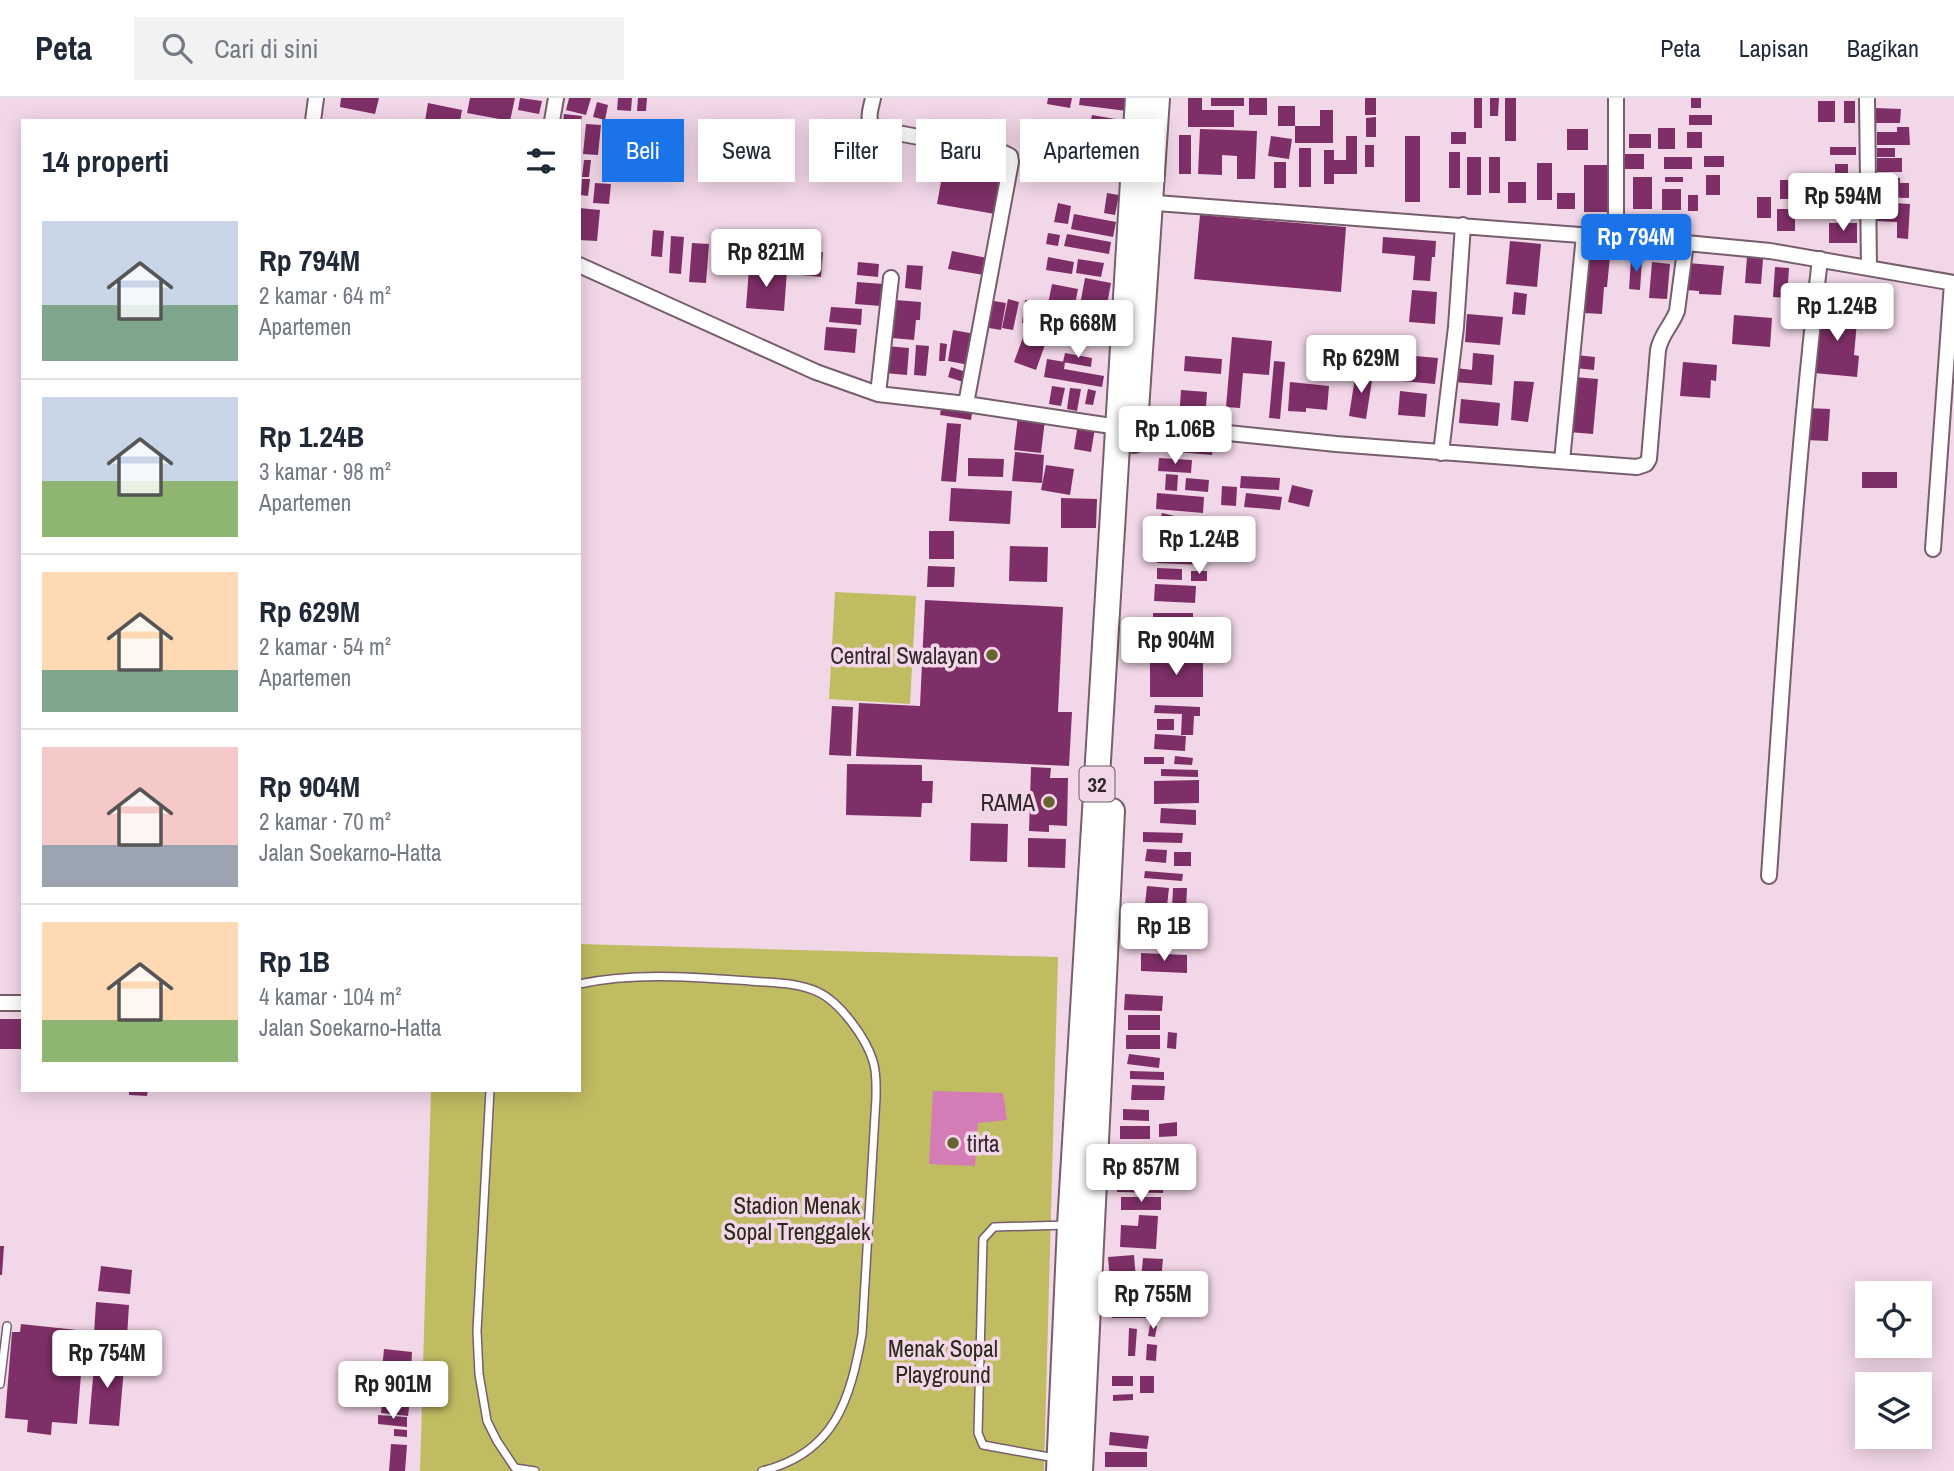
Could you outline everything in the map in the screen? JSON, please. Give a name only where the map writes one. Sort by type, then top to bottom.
[{"type":"highway","name":"32","points":[[1138,98],[1141,202]]},
{"type":"highway","name":"32","points":[[1070,1466],[1126,428],[1141,202],[1157,98]]},
{"type":"street","points":[[313,119],[316,98]]},
{"type":"street","points":[[552,119],[556,98]]},
{"type":"street","points":[[873,98],[869,120],[876,129],[1010,156],[966,404]]},
{"type":"street","points":[[1616,98],[1616,237]]},
{"type":"street","points":[[1867,98],[1869,268]]},
{"type":"street","points":[[1141,202],[1770,251],[1953,283],[1933,549]]},
{"type":"street","points":[[1441,453],[1456,327],[1463,225]]},
{"type":"street","points":[[1562,461],[1584,235]]},
{"type":"street","points":[[581,266],[816,372],[878,394],[1126,428],[1219,432],[1441,453],[1637,467],[1643,466],[1649,459],[1658,350],[1662,336],[1677,311],[1686,243]]},
{"type":"street","points":[[1769,876],[1794,516],[1805,384],[1820,259]]},
{"type":"street","points":[[878,394],[891,278]]},
{"type":"street","points":[[0,1003],[21,1003]]},
{"type":"lane","points":[[581,984],[608,978],[688,977],[798,985],[818,992],[837,1004],[856,1027],[873,1060],[876,1098],[859,1354],[845,1403],[828,1432],[789,1462],[762,1471]]},
{"type":"lane","points":[[490,1092],[477,1331],[479,1374],[487,1421],[497,1441],[515,1470],[535,1471]]},
{"type":"lane","points":[[1070,1466],[983,1445],[978,1433],[983,1239],[994,1227],[1081,1225]]},
{"type":"lane","points":[[0,1384],[7,1326]]},
{"type":"green space","points":[[835,592],[916,596],[910,704],[829,699]]},
{"type":"green space","name":"Stadion Menak Sopal Trenggalek","points":[[581,944],[1058,957],[1044,1471],[420,1471],[431,1092],[581,1092]]},
{"type":"shaded area","name":"tirta","points":[[933,1091],[1003,1093],[1007,1120],[978,1123],[975,1166],[929,1164]]},
{"type":"building","points":[[341,98],[379,98],[375,114],[340,107]]},
{"type":"building","points":[[470,98],[515,98],[510,119],[467,113]]},
{"type":"building","points":[[520,98],[542,101],[539,114],[518,110]]},
{"type":"building","points":[[569,98],[591,98],[586,115],[566,110]]},
{"type":"building","points":[[618,98],[632,98],[631,111],[617,110]]},
{"type":"building","points":[[638,98],[647,98],[646,111],[637,111]]},
{"type":"building","points":[[1048,98],[1072,98],[1070,108],[1047,104]]},
{"type":"building","points":[[1080,98],[1129,98],[1127,111],[1079,105]]},
{"type":"building","points":[[1188,98],[1202,98],[1202,110],[1234,110],[1234,127],[1188,127]]},
{"type":"building","points":[[1211,98],[1244,98],[1244,106],[1211,106]]},
{"type":"building","points":[[1249,98],[1267,98],[1267,115],[1249,115]]},
{"type":"building","points":[[1365,98],[1376,98],[1376,115],[1365,115]]},
{"type":"building","points":[[1474,98],[1482,98],[1482,128],[1474,128]]},
{"type":"building","points":[[1490,98],[1499,98],[1498,116],[1490,116]]},
{"type":"building","points":[[1505,98],[1516,98],[1516,141],[1505,141]]},
{"type":"building","points":[[1691,98],[1701,98],[1701,108],[1691,108]]},
{"type":"building","points":[[1818,101],[1835,101],[1835,122],[1818,122]]},
{"type":"building","points":[[1844,101],[1855,101],[1855,123],[1844,123]]},
{"type":"building","points":[[597,102],[608,105],[605,119],[593,117]]},
{"type":"building","points":[[428,103],[462,110],[460,119],[425,119]]},
{"type":"building","points":[[1278,106],[1295,106],[1295,126],[1278,126]]},
{"type":"building","points":[[1875,108],[1901,109],[1900,123],[1874,123]]},
{"type":"building","points":[[1320,110],[1333,110],[1333,143],[1295,143],[1295,126],[1320,126]]},
{"type":"building","points":[[564,114],[582,116],[581,121],[563,119]]},
{"type":"building","points":[[1092,115],[1115,119],[1091,119]]},
{"type":"building","points":[[1689,115],[1712,115],[1712,125],[1689,125]]},
{"type":"building","points":[[1376,117],[1376,137],[1366,137],[1366,118]]},
{"type":"building","points":[[586,124],[601,125],[598,155],[583,154]]},
{"type":"building","points":[[1897,127],[1909,127],[1910,145],[1877,145],[1877,132],[1897,132]]},
{"type":"building","points":[[1658,128],[1675,128],[1675,149],[1658,149]]},
{"type":"building","points":[[1200,129],[1257,131],[1255,179],[1237,179],[1237,156],[1222,155],[1222,175],[1198,174]]},
{"type":"building","points":[[1567,129],[1588,129],[1588,150],[1567,150]]},
{"type":"building","points":[[1451,132],[1466,132],[1466,144],[1451,144]]},
{"type":"building","points":[[1687,132],[1702,132],[1702,148],[1687,148]]},
{"type":"building","points":[[1629,134],[1651,134],[1651,148],[1629,148]]},
{"type":"building","points":[[1179,135],[1191,135],[1191,174],[1179,174]]},
{"type":"building","points":[[1271,136],[1292,139],[1289,159],[1268,156]]},
{"type":"building","points":[[1346,136],[1357,136],[1357,174],[1334,174],[1334,184],[1324,184],[1324,150],[1334,150],[1334,160],[1346,160]]},
{"type":"building","points":[[1405,136],[1420,136],[1420,202],[1405,202]]},
{"type":"building","points":[[1365,145],[1374,145],[1374,167],[1365,167]]},
{"type":"building","points":[[1830,147],[1856,147],[1856,155],[1830,155]]},
{"type":"building","points":[[1299,148],[1311,148],[1311,187],[1299,187]]},
{"type":"building","points":[[1877,148],[1895,148],[1895,157],[1877,157]]},
{"type":"building","points":[[1449,152],[1460,152],[1460,188],[1449,188]]},
{"type":"building","points":[[1623,154],[1644,154],[1644,169],[1623,169]]},
{"type":"building","points":[[1704,156],[1724,156],[1724,167],[1704,167]]},
{"type":"building","points":[[1467,157],[1481,157],[1481,195],[1467,195]]},
{"type":"building","points":[[1489,157],[1500,157],[1500,193],[1489,193]]},
{"type":"building","points":[[1664,157],[1692,157],[1692,169],[1664,169]]},
{"type":"building","points":[[1877,158],[1902,158],[1902,172],[1877,172]]},
{"type":"building","points":[[584,160],[591,160],[589,177],[582,177]]},
{"type":"building","points":[[1274,162],[1286,162],[1286,188],[1274,188]]},
{"type":"building","points":[[1537,163],[1552,163],[1552,200],[1537,200]]},
{"type":"building","points":[[1835,164],[1848,164],[1848,173],[1835,173]]},
{"type":"building","points":[[1584,165],[1608,165],[1608,212],[1584,212]]},
{"type":"building","points":[[1706,175],[1720,175],[1720,195],[1706,195]]},
{"type":"building","points":[[1633,177],[1652,177],[1652,209],[1633,209]]},
{"type":"building","points":[[1665,177],[1683,177],[1683,182],[1665,182]]},
{"type":"building","points":[[1882,177],[1900,178],[1900,183],[1909,183],[1909,198],[1879,197]]},
{"type":"building","points":[[582,179],[590,179],[588,196],[581,195]]},
{"type":"building","points":[[1835,179],[1858,179],[1858,213],[1824,213],[1824,201],[1835,201]]},
{"type":"building","points":[[1780,180],[1794,180],[1794,199],[1780,199]]},
{"type":"building","points":[[941,182],[1001,182],[995,214],[937,204]]},
{"type":"building","points":[[1508,182],[1526,182],[1526,203],[1508,203]]},
{"type":"building","points":[[595,183],[611,184],[609,204],[593,203]]},
{"type":"building","points":[[1662,189],[1681,189],[1681,210],[1662,210]]},
{"type":"building","points":[[1802,190],[1815,190],[1815,199],[1802,199]]},
{"type":"building","points":[[1107,193],[1119,195],[1115,215],[1104,213]]},
{"type":"building","points":[[1557,193],[1575,193],[1575,209],[1557,209]]},
{"type":"building","points":[[1688,195],[1698,195],[1698,211],[1688,211]]},
{"type":"building","points":[[1757,197],[1771,197],[1771,218],[1757,218]]},
{"type":"building","points":[[1878,202],[1910,204],[1908,239],[1897,238],[1897,222],[1877,221]]},
{"type":"building","points":[[1058,203],[1071,206],[1068,224],[1054,222]]},
{"type":"building","points":[[581,208],[600,210],[597,241],[581,240]]},
{"type":"building","points":[[1777,209],[1795,209],[1795,231],[1777,231]]},
{"type":"building","points":[[1074,214],[1116,222],[1113,237],[1071,229]]},
{"type":"building","points":[[1200,215],[1346,227],[1341,292],[1194,279]]},
{"type":"building","points":[[1829,223],[1857,223],[1857,243],[1829,243]]},
{"type":"building","points":[[653,230],[664,231],[662,257],[651,256]]},
{"type":"building","points":[[1048,233],[1060,235],[1058,246],[1046,244]]},
{"type":"building","points":[[1067,234],[1111,242],[1109,254],[1064,246]]},
{"type":"building","points":[[671,236],[684,237],[681,274],[669,273]]},
{"type":"building","points":[[756,236],[788,239],[786,264],[754,261]]},
{"type":"building","points":[[1383,237],[1436,241],[1430,281],[1413,280],[1415,256],[1382,253]]},
{"type":"building","points":[[1510,241],[1541,244],[1537,287],[1506,284]]},
{"type":"building","points":[[794,242],[820,244],[820,252],[823,252],[821,277],[802,275],[803,256],[793,255]]},
{"type":"building","points":[[692,243],[709,244],[706,283],[689,282]]},
{"type":"building","points":[[952,251],[987,258],[984,275],[948,269]]},
{"type":"building","points":[[1589,254],[1610,256],[1602,314],[1584,313]]},
{"type":"building","points":[[1048,257],[1074,262],[1072,274],[1046,270]]},
{"type":"building","points":[[1747,257],[1763,259],[1761,284],[1745,283]]},
{"type":"building","points":[[1078,259],[1104,263],[1101,277],[1076,273]]},
{"type":"building","points":[[1631,259],[1642,260],[1640,290],[1629,289]]},
{"type":"building","points":[[858,262],[879,264],[878,277],[857,275]]},
{"type":"building","points":[[1652,262],[1670,264],[1667,299],[1649,298]]},
{"type":"building","points":[[1688,263],[1724,266],[1721,295],[1699,294],[1699,291],[1686,290]]},
{"type":"building","points":[[907,265],[923,266],[921,290],[905,288]]},
{"type":"building","points":[[1775,267],[1789,268],[1787,298],[1773,297]]},
{"type":"building","points":[[749,268],[787,271],[784,311],[746,308]]},
{"type":"building","points":[[1085,278],[1111,283],[1106,310],[1080,305]]},
{"type":"building","points":[[857,282],[883,284],[881,306],[855,304]]},
{"type":"building","points":[[1052,284],[1078,289],[1074,309],[1048,304]]},
{"type":"building","points":[[1412,290],[1437,292],[1435,324],[1409,322]]},
{"type":"building","points":[[1514,292],[1527,294],[1525,315],[1512,314]]},
{"type":"building","points":[[1008,299],[1019,302],[1013,330],[1002,328]]},
{"type":"building","points":[[895,300],[921,302],[920,320],[916,320],[914,340],[892,338]]},
{"type":"building","points":[[988,300],[1006,303],[1001,330],[983,327]]},
{"type":"building","points":[[1025,300],[1039,302],[1036,325],[1022,323]]},
{"type":"building","points":[[831,307],[862,309],[861,325],[829,322]]},
{"type":"building","points":[[1819,308],[1858,311],[1854,355],[1859,356],[1857,377],[1814,373]]},
{"type":"building","points":[[1467,314],[1503,317],[1500,345],[1465,342]]},
{"type":"building","points":[[1734,315],[1772,318],[1770,347],[1732,344]]},
{"type":"building","points":[[1096,316],[1116,319],[1115,323],[1095,320]]},
{"type":"building","points":[[1045,317],[1057,318],[1055,337],[1043,336]]},
{"type":"building","points":[[1069,320],[1112,328],[1109,345],[1065,338]]},
{"type":"building","points":[[826,327],[857,329],[855,353],[824,350]]},
{"type":"building","points":[[953,330],[975,334],[969,365],[948,361]]},
{"type":"building","points":[[1025,332],[1047,339],[1036,370],[1014,362]]},
{"type":"building","points":[[1232,337],[1272,341],[1269,375],[1243,373],[1240,408],[1226,407]]},
{"type":"building","points":[[940,343],[947,344],[945,361],[939,361]]},
{"type":"building","points":[[916,345],[929,346],[926,376],[914,375]]},
{"type":"building","points":[[887,346],[909,348],[907,375],[885,373]]},
{"type":"building","points":[[1312,349],[1337,351],[1335,370],[1311,368]]},
{"type":"building","points":[[1065,353],[1092,358],[1091,367],[1063,362]]},
{"type":"building","points":[[1473,353],[1494,355],[1492,385],[1454,382],[1456,368],[1472,370]]},
{"type":"building","points":[[1404,355],[1438,358],[1435,384],[1402,381]]},
{"type":"building","points":[[1576,355],[1595,357],[1594,370],[1575,368]]},
{"type":"building","points":[[1185,356],[1222,359],[1221,374],[1184,371]]},
{"type":"building","points":[[1047,359],[1065,362],[1064,369],[1104,376],[1102,387],[1044,377]]},
{"type":"building","points":[[1274,361],[1285,362],[1280,419],[1269,418]]},
{"type":"building","points":[[1683,362],[1717,365],[1716,381],[1711,380],[1710,398],[1680,396]]},
{"type":"building","points":[[951,367],[966,372],[963,382],[948,377]]},
{"type":"building","points":[[1356,371],[1373,374],[1366,419],[1349,416]]},
{"type":"building","points":[[1574,377],[1598,379],[1593,434],[1569,432]]},
{"type":"building","points":[[1514,381],[1534,382],[1528,422],[1511,420]]},
{"type":"building","points":[[1290,382],[1329,386],[1327,410],[1306,408],[1306,412],[1288,411]]},
{"type":"building","points":[[1052,386],[1065,388],[1061,406],[1049,404]]},
{"type":"building","points":[[1070,388],[1081,389],[1077,411],[1067,409]]},
{"type":"building","points":[[1088,389],[1096,391],[1093,405],[1085,404]]},
{"type":"building","points":[[1181,390],[1207,392],[1205,422],[1179,420]]},
{"type":"building","points":[[1400,391],[1427,394],[1425,417],[1398,415]]},
{"type":"building","points":[[1461,399],[1500,403],[1498,426],[1459,423]]},
{"type":"building","points":[[942,402],[973,407],[971,420],[940,415]]},
{"type":"building","points":[[1806,408],[1830,409],[1828,441],[1805,440]]},
{"type":"building","points":[[1018,416],[1045,420],[1041,453],[1014,450]]},
{"type":"building","points":[[947,423],[961,424],[956,482],[941,481]]},
{"type":"building","points":[[1078,424],[1095,428],[1091,452],[1074,449]]},
{"type":"building","points":[[1168,434],[1214,439],[1212,455],[1166,451]]},
{"type":"building","points":[[1015,452],[1044,455],[1042,483],[1012,481]]},
{"type":"building","points":[[968,458],[1004,459],[1003,477],[968,476]]},
{"type":"building","points":[[1159,458],[1192,460],[1191,473],[1158,471]]},
{"type":"building","points":[[1046,465],[1074,469],[1070,495],[1041,490]]},
{"type":"building","points":[[1862,472],[1897,472],[1897,488],[1862,488]]},
{"type":"building","points":[[1166,474],[1178,475],[1177,491],[1165,490]]},
{"type":"building","points":[[1241,476],[1280,478],[1279,490],[1240,488]]},
{"type":"building","points":[[1186,478],[1209,480],[1208,492],[1185,490]]},
{"type":"building","points":[[1292,485],[1313,490],[1309,507],[1288,502]]},
{"type":"building","points":[[1222,486],[1237,487],[1236,506],[1221,505]]},
{"type":"building","points":[[951,488],[1012,491],[1010,524],[949,521]]},
{"type":"building","points":[[1157,493],[1204,497],[1203,513],[1156,509]]},
{"type":"building","points":[[1246,493],[1282,497],[1280,510],[1244,507]]},
{"type":"building","points":[[1061,498],[1097,499],[1096,528],[1061,528]]},
{"type":"building","points":[[1162,513],[1179,517],[1175,538],[1157,534]]},
{"type":"building","points":[[1185,517],[1199,518],[1198,538],[1184,537]]},
{"type":"building","points":[[929,531],[954,531],[954,559],[929,559]]},
{"type":"building","points":[[1160,542],[1195,544],[1195,550],[1160,547]]},
{"type":"building","points":[[1010,546],[1048,547],[1047,582],[1009,581]]},
{"type":"building","points":[[1157,552],[1204,554],[1204,565],[1157,563]]},
{"type":"building","points":[[928,566],[955,567],[954,587],[927,587]]},
{"type":"building","points":[[1157,568],[1182,569],[1182,580],[1157,579]]},
{"type":"building","points":[[1191,571],[1207,571],[1207,581],[1191,581]]},
{"type":"building","points":[[1155,584],[1196,586],[1195,603],[1154,601]]},
{"type":"building","name":"Central Swalayan","points":[[925,600],[1063,607],[1058,712],[1072,712],[1069,766],[856,756],[859,703],[920,706]]},
{"type":"building","points":[[1153,613],[1193,613],[1193,619],[1153,619]]},
{"type":"building","points":[[1163,625],[1183,627],[1182,638],[1162,637]]},
{"type":"building","points":[[1150,658],[1203,658],[1203,697],[1150,697]]},
{"type":"building","points":[[1155,705],[1200,707],[1200,716],[1194,716],[1193,735],[1181,735],[1182,714],[1154,713]]},
{"type":"building","points":[[832,706],[853,707],[851,756],[829,755]]},
{"type":"building","points":[[1157,719],[1174,719],[1174,730],[1157,730]]},
{"type":"building","points":[[1155,734],[1186,736],[1185,751],[1154,749]]},
{"type":"building","points":[[1175,756],[1193,758],[1192,765],[1174,764]]},
{"type":"building","points":[[1144,757],[1164,757],[1164,764],[1144,764]]},
{"type":"building","points":[[847,764],[922,765],[922,781],[933,781],[932,803],[922,803],[921,817],[846,815]]},
{"type":"building","name":"RAMA","points":[[1031,767],[1051,768],[1050,778],[1068,778],[1067,826],[1049,825],[1049,832],[1029,831]]},
{"type":"building","points":[[1161,769],[1198,770],[1198,777],[1161,776]]},
{"type":"building","points":[[1199,780],[1199,803],[1154,804],[1154,781]]},
{"type":"building","points":[[1161,808],[1196,810],[1196,825],[1160,823]]},
{"type":"building","points":[[971,823],[1008,824],[1007,862],[970,861]]},
{"type":"building","points":[[1143,832],[1183,833],[1182,843],[1143,842]]},
{"type":"building","points":[[1028,838],[1066,839],[1065,868],[1028,867]]},
{"type":"building","points":[[1147,849],[1167,850],[1166,863],[1145,861]]},
{"type":"building","points":[[1174,852],[1191,852],[1191,866],[1174,866]]},
{"type":"building","points":[[1145,871],[1183,874],[1182,881],[1144,878]]},
{"type":"building","points":[[1147,886],[1169,888],[1167,906],[1145,904]]},
{"type":"building","points":[[1173,888],[1187,888],[1186,909],[1172,909]]},
{"type":"building","points":[[1143,912],[1180,914],[1180,921],[1143,919]]},
{"type":"building","points":[[1135,925],[1187,928],[1187,940],[1135,938]]},
{"type":"building","points":[[1141,953],[1187,955],[1187,973],[1141,971]]},
{"type":"building","points":[[1125,994],[1163,996],[1162,1011],[1124,1010]]},
{"type":"building","points":[[1128,1015],[1160,1015],[1160,1030],[1128,1030]]},
{"type":"building","points":[[0,1019],[21,1019],[21,1049],[0,1049]]},
{"type":"building","points":[[1168,1032],[1177,1033],[1176,1049],[1167,1048]]},
{"type":"building","points":[[1126,1035],[1160,1035],[1160,1049],[1126,1049]]},
{"type":"building","points":[[1129,1054],[1160,1058],[1159,1068],[1127,1064]]},
{"type":"building","points":[[1130,1071],[1164,1072],[1164,1080],[1130,1079]]},
{"type":"building","points":[[1132,1085],[1165,1086],[1164,1100],[1131,1100]]},
{"type":"building","points":[[129,1092],[148,1092],[147,1096],[129,1095]]},
{"type":"building","points":[[1123,1109],[1149,1110],[1149,1121],[1123,1120]]},
{"type":"building","points":[[1177,1122],[1177,1136],[1159,1137],[1159,1124]]},
{"type":"building","points":[[1120,1126],[1150,1126],[1150,1139],[1120,1139]]},
{"type":"building","points":[[1124,1145],[1169,1148],[1168,1161],[1124,1158]]},
{"type":"building","points":[[1121,1167],[1140,1168],[1140,1176],[1120,1175]]},
{"type":"building","points":[[1117,1182],[1164,1183],[1163,1193],[1117,1192]]},
{"type":"building","points":[[1121,1197],[1161,1197],[1161,1210],[1121,1210]]},
{"type":"building","points":[[1139,1215],[1158,1216],[1156,1249],[1120,1247],[1121,1225],[1138,1226]]},
{"type":"building","points":[[0,1246],[4,1246],[2,1275],[0,1275]]},
{"type":"building","points":[[1134,1255],[1136,1279],[1110,1281],[1108,1257]]},
{"type":"building","points":[[1143,1258],[1163,1259],[1161,1280],[1141,1279]]},
{"type":"building","points":[[101,1266],[132,1270],[130,1294],[98,1291]]},
{"type":"building","points":[[1111,1284],[1141,1287],[1139,1304],[1110,1301]]},
{"type":"building","points":[[96,1302],[129,1305],[127,1337],[94,1334]]},
{"type":"building","points":[[1169,1306],[1182,1306],[1182,1317],[1169,1317]]},
{"type":"building","points":[[1113,1309],[1158,1310],[1158,1318],[1112,1318]]},
{"type":"building","points":[[21,1324],[77,1330],[77,1337],[84,1337],[77,1424],[52,1422],[51,1435],[27,1432],[28,1420],[5,1418],[12,1332],[20,1332]]},
{"type":"building","points":[[1150,1325],[1157,1326],[1155,1337],[1148,1336]]},
{"type":"building","points":[[1129,1328],[1137,1329],[1135,1356],[1128,1356]]},
{"type":"building","points":[[1147,1344],[1157,1345],[1156,1361],[1146,1360]]},
{"type":"building","points":[[384,1349],[412,1352],[411,1372],[382,1370]]},
{"type":"building","points":[[95,1354],[125,1356],[119,1426],[89,1424]]},
{"type":"building","points":[[1112,1376],[1133,1376],[1133,1386],[1112,1386]]},
{"type":"building","points":[[1140,1376],[1154,1376],[1154,1393],[1140,1393]]},
{"type":"building","points":[[384,1377],[403,1379],[402,1399],[410,1400],[408,1416],[381,1413]]},
{"type":"building","points":[[1133,1394],[1133,1400],[1113,1401],[1113,1395]]},
{"type":"building","points":[[378,1415],[407,1417],[407,1427],[378,1424]]},
{"type":"building","points":[[394,1429],[407,1430],[407,1437],[394,1436]]},
{"type":"building","points":[[1110,1432],[1149,1436],[1147,1449],[1109,1445]]},
{"type":"building","points":[[391,1444],[407,1445],[405,1471],[389,1471]]},
{"type":"building","points":[[1105,1452],[1147,1452],[1147,1467],[1105,1467]]},
{"type":"place","name":"Central Swalayan","points":[[992,655]]},
{"type":"place","name":"RAMA","points":[[1049,802]]},
{"type":"place","name":"tirta","points":[[953,1143]]},
{"type":"park label","name":"Menak Sopal Playground","points":[[943,1361]]}]
